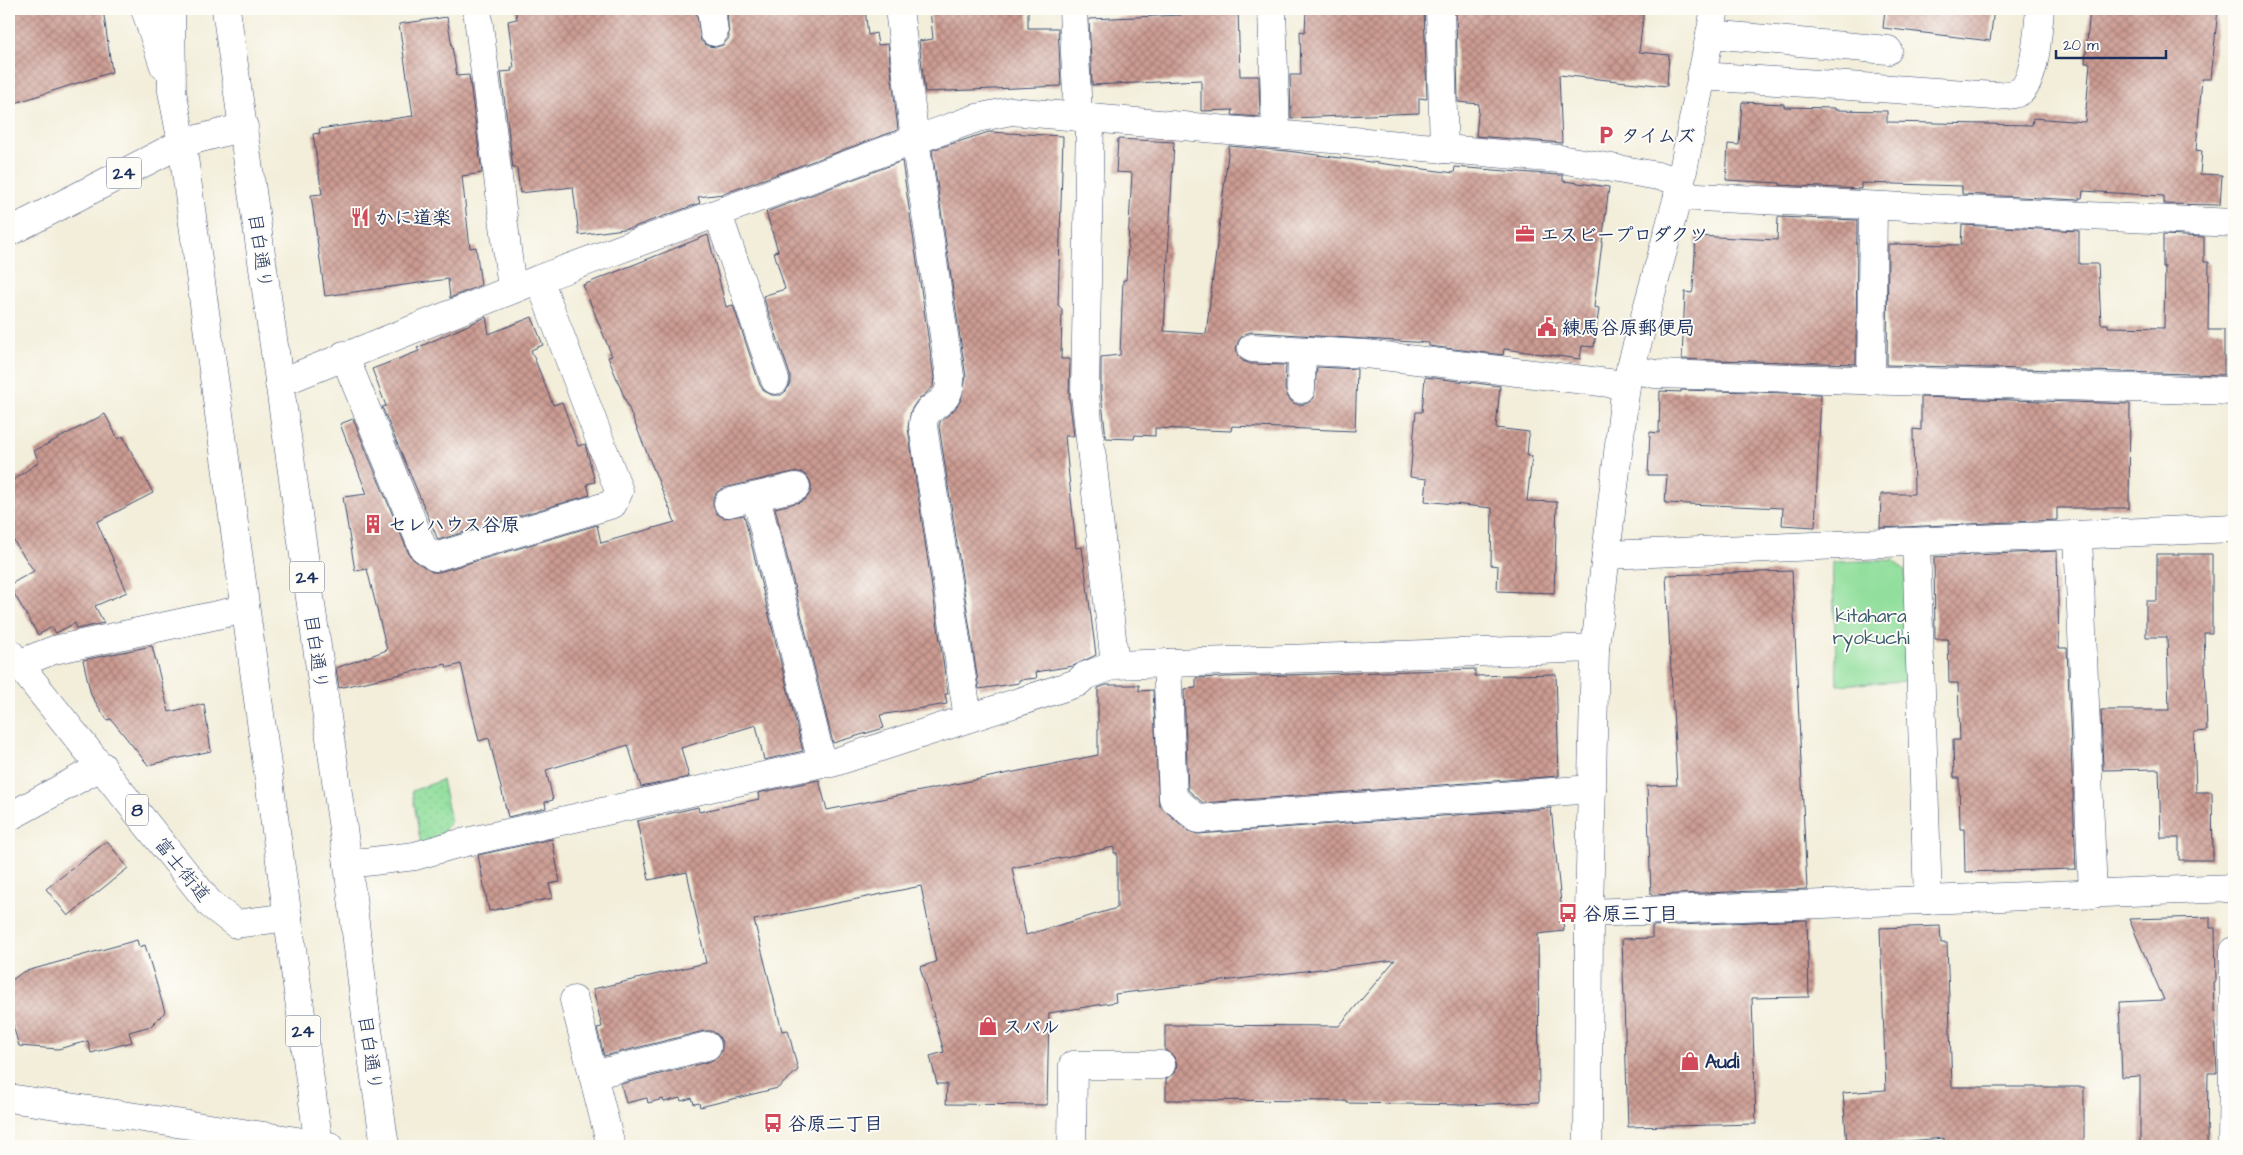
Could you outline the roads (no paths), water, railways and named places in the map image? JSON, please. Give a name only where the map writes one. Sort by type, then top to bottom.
[{"type":"street","name":"24","points":[[145,9],[172,91],[182,144],[288,917],[323,1146]]},
{"type":"street","name":"24","points":[[171,9],[172,91]]},
{"type":"street","name":"目白通り","points":[[226,9],[348,864],[366,1016],[385,1146]]},
{"type":"street","points":[[477,9],[512,290]]},
{"type":"street","points":[[899,9],[915,140],[950,386],[949,393],[942,402],[927,411],[923,417],[923,426],[968,718]]},
{"type":"street","points":[[1073,9],[1084,117],[1085,394],[1115,665]]},
{"type":"street","points":[[1272,9],[1276,134]]},
{"type":"street","points":[[1440,9],[1444,149]]},
{"type":"street","points":[[1701,76],[1996,96],[2011,95],[2022,90],[2030,78],[2040,9]]},
{"type":"street","points":[[1588,1146],[1589,913],[1595,648],[1628,377],[1679,188],[1712,21],[1888,50]]},
{"type":"street","points":[[279,383],[344,355],[539,279],[915,140],[977,118],[1011,111],[1560,159],[1679,188],[1873,206],[2234,223]]},
{"type":"street","name":"24","points":[[9,232],[182,144],[244,127]]},
{"type":"street","points":[[1871,381],[1873,206]]},
{"type":"street","points":[[718,214],[775,380]]},
{"type":"street","points":[[344,355],[423,548],[435,557],[613,504],[620,491],[539,279]]},
{"type":"street","points":[[1252,348],[1366,354],[1628,377],[1654,374],[2234,390]]},
{"type":"street","points":[[1301,389],[1302,351]]},
{"type":"street","points":[[728,503],[796,487]]},
{"type":"street","points":[[756,497],[822,763]]},
{"type":"street","points":[[1606,555],[2234,528]]},
{"type":"street","points":[[2078,536],[2093,894]]},
{"type":"street","points":[[1916,542],[1928,900]]},
{"type":"street","points":[[12,656],[54,650],[245,609]]},
{"type":"street","points":[[348,864],[416,856],[445,847],[822,763],[832,763],[1077,683],[1086,676],[1115,665],[1595,648]]},
{"type":"street","name":"富士街道","points":[[12,656],[102,766],[211,905],[236,924],[288,917]]},
{"type":"street","points":[[1167,664],[1173,798],[1198,819],[1592,789]]},
{"type":"street","points":[[9,817],[102,766]]},
{"type":"street","points":[[1589,913],[2234,888]]},
{"type":"street","points":[[2232,1146],[2234,951]]},
{"type":"street","points":[[574,1000],[611,1146]]},
{"type":"street","points":[[593,1075],[708,1046]]},
{"type":"street","points":[[1072,1146],[1073,1065],[1161,1065]]},
{"type":"street","points":[[9,1098],[323,1146]]},
{"type":"place","name":"タイムズ","points":[[1606,135]]},
{"type":"place","name":"かに道楽","points":[[360,217]]},
{"type":"place","name":"エスビープロダクツ","points":[[1525,234]]},
{"type":"place","name":"練馬谷原郵便局","points":[[1547,327]]},
{"type":"place","name":"セレハウス谷原","points":[[373,524]]},
{"type":"place","name":"谷原三丁目","points":[[1568,913]]},
{"type":"place","name":"スバル","points":[[988,1026]]},
{"type":"place","name":"Audi","points":[[1690,1061]]},
{"type":"place","name":"谷原二丁目","points":[[773,1123]]},
{"type":"park label","name":"kitahara ryokuchi","points":[[1871,626]]}]
